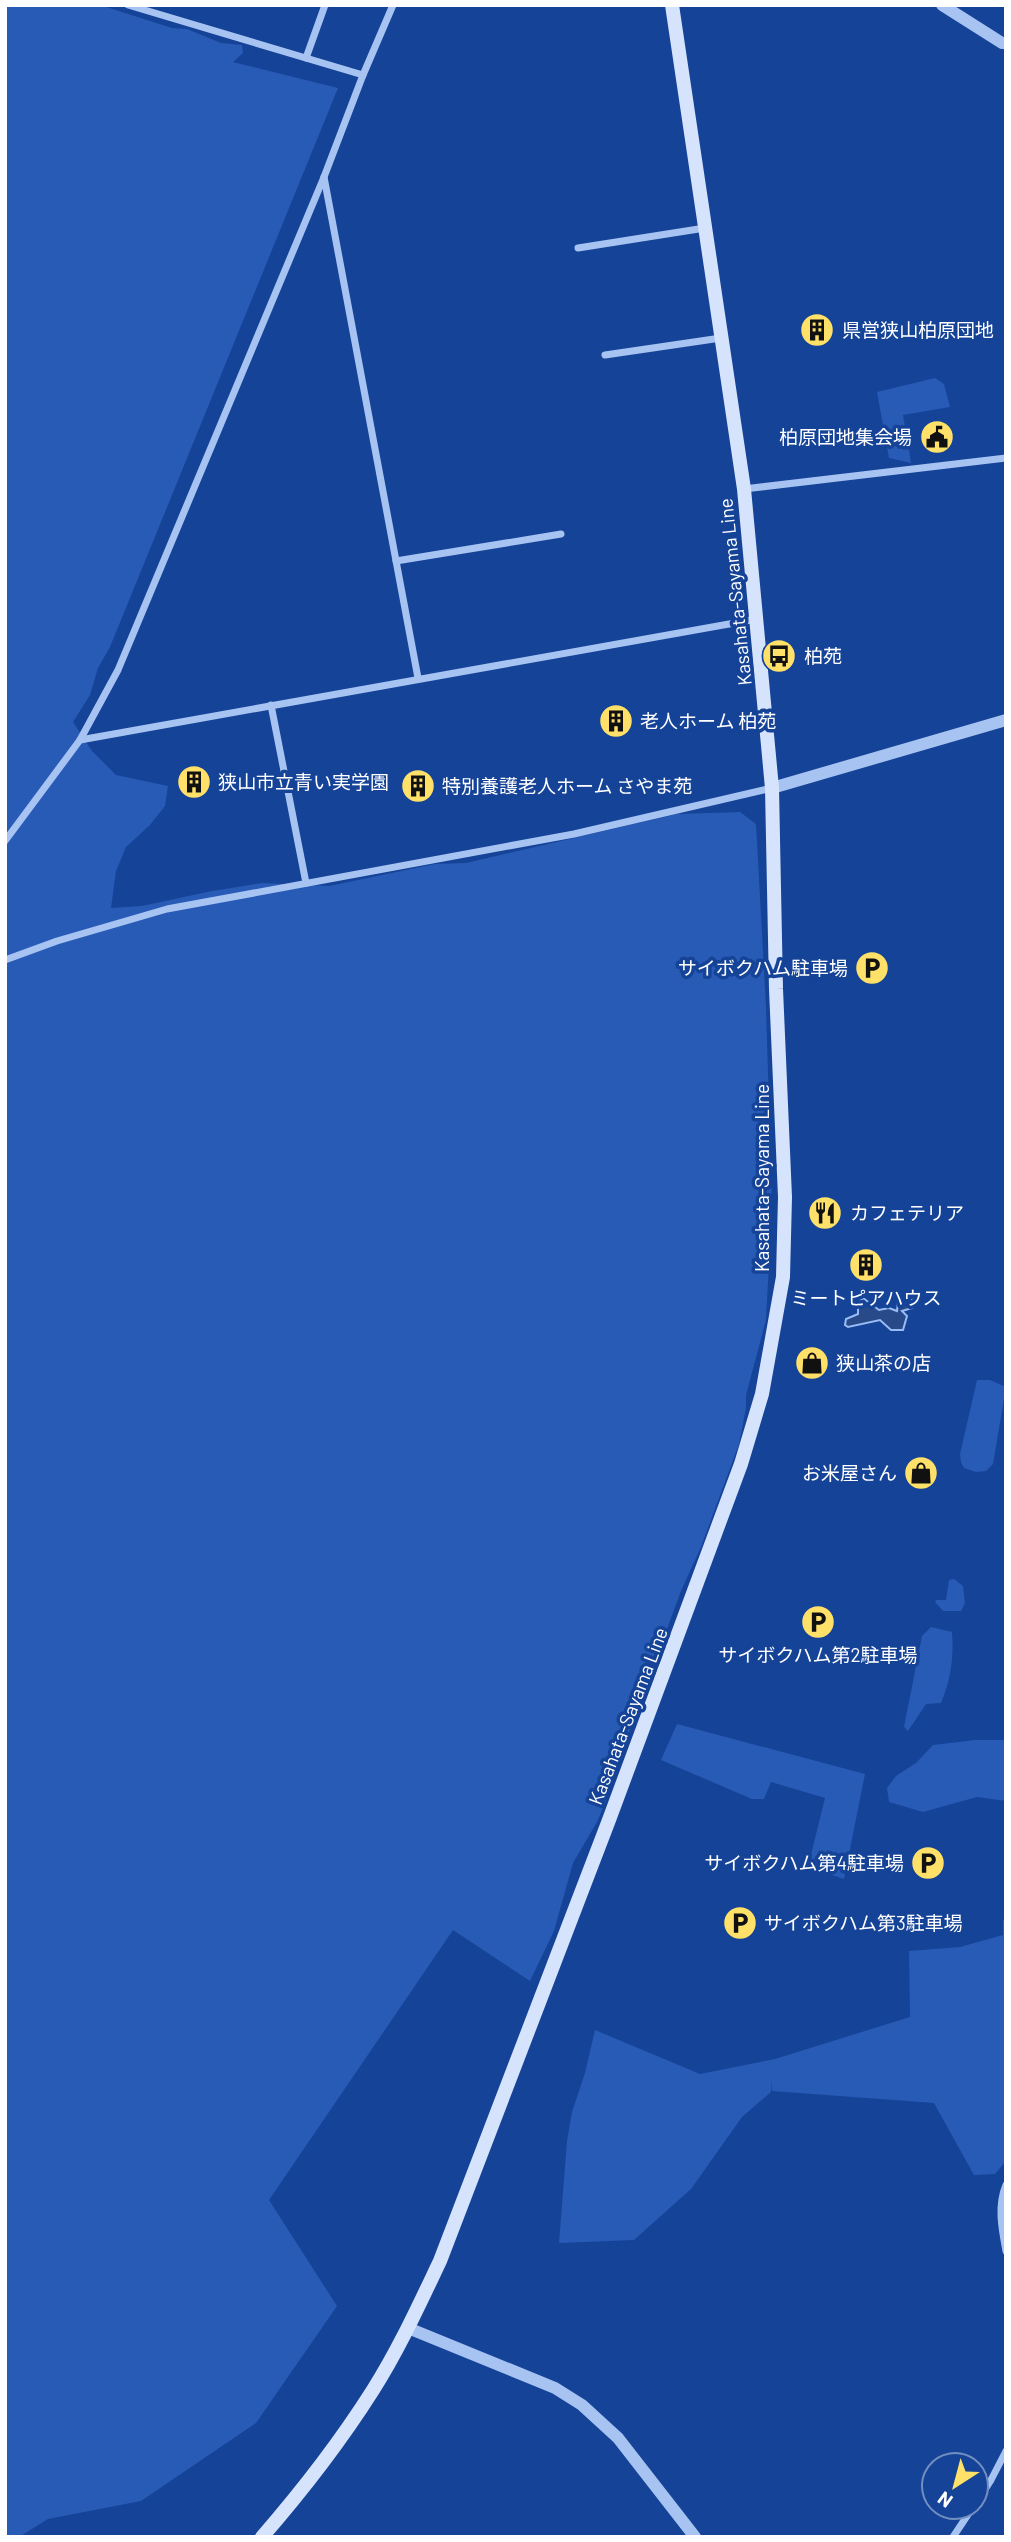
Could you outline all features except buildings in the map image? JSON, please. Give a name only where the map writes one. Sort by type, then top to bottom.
[{"type":"main road","name":"Kasahata-Sayama Line","points":[[262,2537],[335,2446],[374,2389],[408,2328],[440,2261],[604,1833],[741,1464],[762,1394],[783,1277],[783,1121],[776,989],[772,788],[744,489],[672,5]]},
{"type":"street","points":[[128,5],[363,75]]},
{"type":"street","points":[[306,58],[325,5]]},
{"type":"street","points":[[5,841],[80,740],[118,670],[393,5]]},
{"type":"street","points":[[942,5],[1002,44],[1006,43]]},
{"type":"street","points":[[324,177],[418,678]]},
{"type":"street","points":[[578,248],[706,228]]},
{"type":"street","points":[[604,355],[722,338]]},
{"type":"street","points":[[744,489],[1006,458]]},
{"type":"street","points":[[396,561],[561,534]]},
{"type":"street","points":[[80,740],[757,619]]},
{"type":"street","points":[[271,705],[306,883]]},
{"type":"street","points":[[5,960],[57,941],[167,909],[574,834],[772,788],[1006,720]]},
{"type":"street","points":[[1006,2185],[1002,2195],[1001,2228],[1006,2251]]},
{"type":"street","points":[[408,2328],[555,2388],[582,2404],[618,2438],[695,2537]]},
{"type":"street","points":[[990,2482],[1006,2451]]},
{"type":"street","points":[[953,2537],[964,2521]]},
{"type":"shaded area","points":[[5,5],[100,5],[172,28],[187,29],[221,43],[242,45],[243,53],[233,62],[338,88],[110,647],[98,668],[90,695],[73,722],[92,751],[116,775],[168,786],[165,806],[150,825],[126,847],[116,871],[111,908],[142,906],[262,883],[329,886],[435,864],[466,863],[677,814],[740,812],[756,824],[766,1007],[772,1206],[766,1320],[746,1395],[739,1444],[701,1547],[681,1591],[610,1791],[597,1822],[573,1863],[554,1931],[530,1981],[453,1930],[269,2200],[337,2306],[256,2423],[141,2501],[48,2519],[19,2537],[5,2537]]},
{"type":"shaded area","points":[[935,378],[944,384],[950,407],[903,415],[911,463],[889,458],[877,392]]},
{"type":"shaded area","points":[[863,1298],[879,1310],[889,1308],[897,1311],[898,1302],[912,1300],[912,1308],[902,1311],[907,1316],[903,1330],[891,1330],[880,1320],[848,1327],[845,1325],[846,1319],[858,1314],[858,1303]]},
{"type":"shaded area","points":[[977,1380],[990,1380],[1006,1387],[993,1464],[986,1471],[976,1472],[964,1468],[960,1454]]},
{"type":"shaded area","points":[[954,1579],[963,1586],[965,1603],[961,1611],[943,1611],[935,1602],[946,1600],[949,1580]]},
{"type":"shaded area","points":[[931,1627],[952,1632],[949,1677],[941,1703],[926,1704],[908,1731],[904,1727],[922,1636]]},
{"type":"shaded area","points":[[677,1724],[865,1774],[844,1879],[808,1867],[825,1798],[771,1782],[764,1799],[752,1799],[661,1760]]},
{"type":"shaded area","points":[[975,1740],[1006,1740],[1006,1801],[977,1797],[923,1812],[889,1802],[887,1788],[896,1776],[916,1763],[933,1745]]},
{"type":"shaded area","points":[[1006,1918],[1006,2161],[995,2174],[974,2175],[934,2103],[772,2091],[772,2080],[771,2092],[742,2117],[691,2189],[634,2240],[559,2243],[567,2141],[572,2112],[595,2030],[700,2074],[775,2059],[910,2017],[909,1951],[960,1947],[1003,1935],[1003,1920]]},
{"type":"place","name":"県営狭山柏原団地","points":[[817,330]]},
{"type":"place","name":"柏原団地集会場","points":[[937,437]]},
{"type":"place","name":"柏苑","points":[[779,656]]},
{"type":"place","name":"老人ホーム 柏苑","points":[[616,721]]},
{"type":"place","name":"狭山市立青い実学園","points":[[194,782]]},
{"type":"place","name":"特別養護老人ホーム さやま苑","points":[[418,786]]},
{"type":"place","name":"サイボクハム駐車場","points":[[872,968]]},
{"type":"place","name":"カフェテリア","points":[[825,1213]]},
{"type":"place","name":"ミートピアハウス","points":[[866,1265]]},
{"type":"place","name":"狭山茶の店","points":[[812,1363]]},
{"type":"place","name":"お米屋さん","points":[[921,1473]]},
{"type":"place","name":"サイボクハム第2駐車場","points":[[818,1622]]},
{"type":"place","name":"サイボクハム第4駐車場","points":[[928,1863]]},
{"type":"place","name":"サイボクハム第3駐車場","points":[[740,1923]]}]
